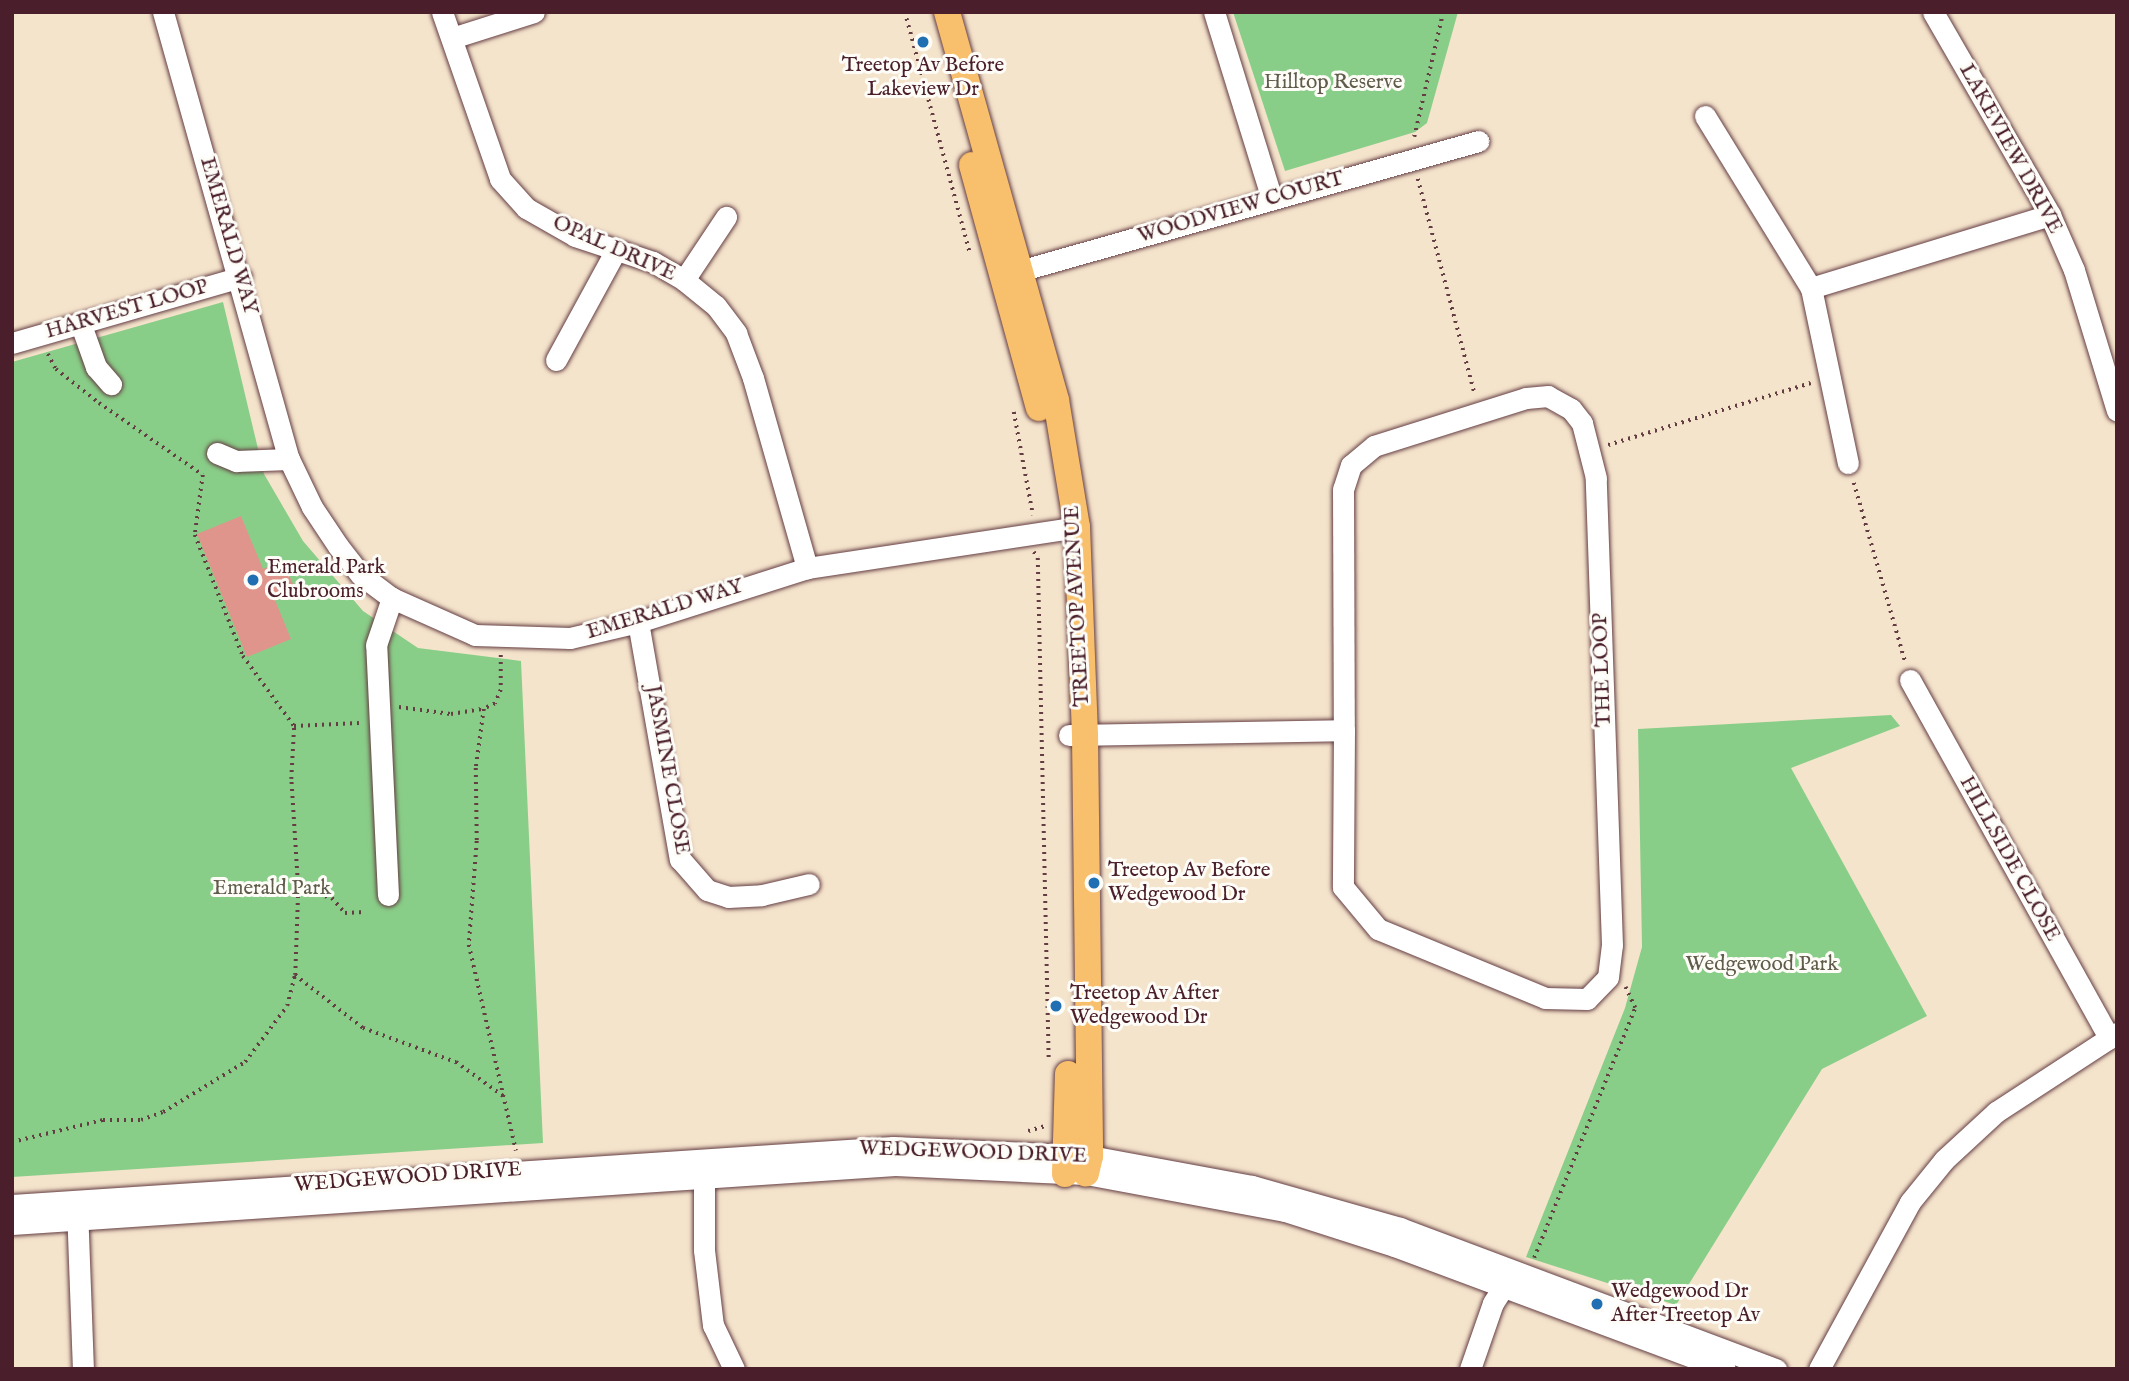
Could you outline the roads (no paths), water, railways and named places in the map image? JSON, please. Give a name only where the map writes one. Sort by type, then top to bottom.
[{"type":"main road","name":"TREETOP AVENUE","points":[[929,12],[1012,273],[1056,400],[1058,529],[1077,735],[1077,1165]]},
{"type":"main road","name":"TREETOP AVENUE","points":[[947,12],[1012,273]]},
{"type":"street","name":"EMERALD WAY","points":[[163,12],[241,277],[289,459],[312,507],[338,546],[361,575],[393,598],[475,635],[502,638],[570,638],[638,622],[807,568],[1058,529]]},
{"type":"street","name":"OPAL DRIVE","points":[[442,12],[500,179],[526,208],[575,236],[653,262],[684,280],[716,306],[736,334],[753,378],[807,568]]},
{"type":"street","points":[[452,38],[534,12]]},
{"type":"street","points":[[1214,12],[1272,200]]},
{"type":"street","name":"LAKEVIEW DRIVE","points":[[1933,12],[2050,215],[2074,270],[2117,411]]},
{"type":"street","points":[[1705,116],[1811,288],[1849,463]]},
{"type":"street","name":"WOODVIEW COURT","points":[[1012,273],[1479,141]]},
{"type":"street","points":[[1811,288],[2050,215]]},
{"type":"street","points":[[684,280],[726,217]]},
{"type":"street","points":[[556,360],[616,250]]},
{"type":"street","name":"HARVEST LOOP","points":[[12,343],[241,277]]},
{"type":"street","points":[[81,325],[96,367],[111,384]]},
{"type":"street","name":"THE LOOP","points":[[1548,396],[1572,409],[1582,423],[1596,478],[1612,945],[1608,977],[1587,999],[1545,998],[1378,929],[1343,887],[1344,730],[1343,489],[1351,465],[1374,446],[1548,396]]},
{"type":"street","points":[[217,453],[236,461],[289,459]]},
{"type":"street","points":[[388,895],[377,723],[376,645],[393,598]]},
{"type":"street","name":"JASMINE CLOSE","points":[[638,622],[680,859],[707,890],[728,897],[809,884]]},
{"type":"street","name":"HILLSIDE CLOSE","points":[[1910,680],[2113,1035]]},
{"type":"street","points":[[1077,735],[1344,730]]},
{"type":"street","points":[[1819,1369],[1910,1202],[1944,1160],[1996,1112],[2113,1035]]},
{"type":"street","name":"WEDGEWOOD DRIVE","points":[[12,1224],[77,1210],[519,1170],[1077,1165],[1252,1186],[1400,1228],[1776,1369]]},
{"type":"street","points":[[704,1168],[704,1250],[713,1325],[734,1369]]},
{"type":"street","name":"WEDGEWOOD DRIVE","points":[[12,1205],[77,1210],[704,1168]]},
{"type":"street","points":[[77,1210],[82,1369]]},
{"type":"street","points":[[1470,1369],[1516,1273]]},
{"type":"street","name":"WEDGEWOOD DRIVE","points":[[1516,1273],[1726,1369]]},
{"type":"place","name":"Treetop Av Before Lakeview Dr","points":[[923,42]]},
{"type":"place","name":"Emerald Park Clubrooms","points":[[253,580]]},
{"type":"place","name":"Treetop Av Before Wedgewood Dr","points":[[1094,883]]},
{"type":"place","name":"Treetop Av After Wedgewood Dr","points":[[1056,1006]]},
{"type":"place","name":"Wedgewood Dr After Treetop Av","points":[[1597,1304]]},
{"type":"park label","name":"Hilltop Reserve","points":[[1333,83]]},
{"type":"park label","name":"Emerald Park","points":[[272,889]]},
{"type":"park label","name":"Wedgewood Park","points":[[1762,965]]}]
